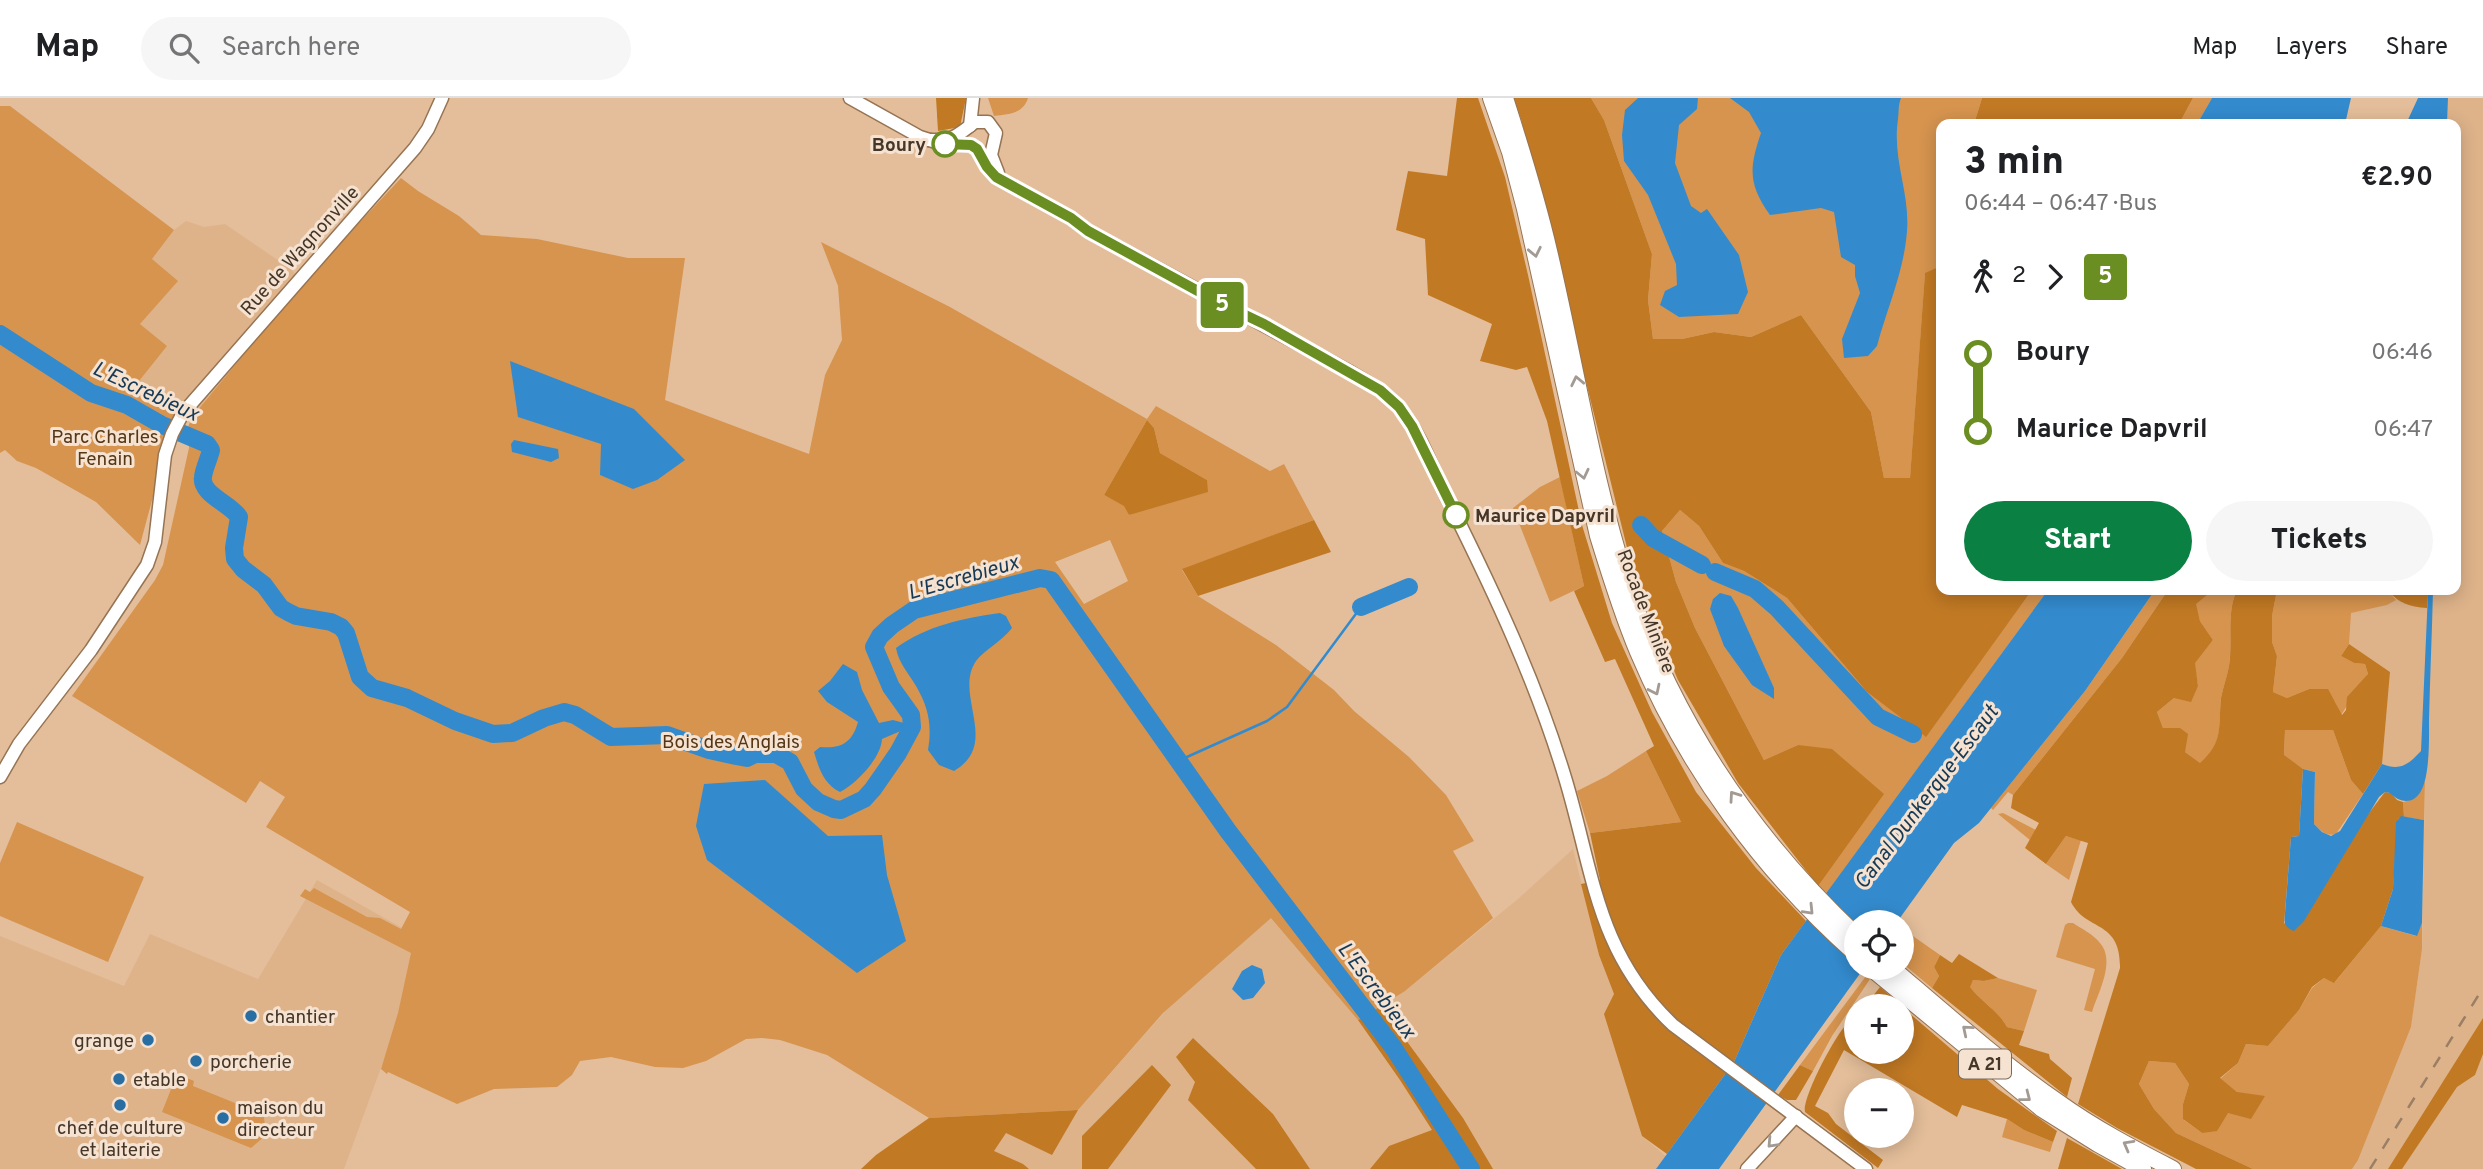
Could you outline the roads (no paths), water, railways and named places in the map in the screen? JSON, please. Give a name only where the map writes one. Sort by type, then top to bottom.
[{"type":"highway","name":"Rocade Minière","points":[[1490,98],[1510,152],[1525,209],[1585,483],[1614,589],[1638,653],[1674,727],[1718,799],[1770,856],[1844,923]]},
{"type":"highway","name":"Rocade Minière","points":[[1505,98],[1540,217],[1598,479],[1632,596],[1660,667],[1693,731],[1770,856],[1815,916],[1844,943]]},
{"type":"highway","name":"A 21","points":[[1889,980],[1921,1002]]},
{"type":"highway","name":"A 21","points":[[1902,980],[1921,1002],[2002,1078],[2081,1126],[2143,1169]]},
{"type":"highway","name":"A 21","points":[[2081,1126],[2173,1169]]},
{"type":"street","name":"Rue de Wagnonville","points":[[0,777],[24,737],[92,650],[147,565],[155,542],[163,465],[176,426],[194,399],[415,148],[428,130],[442,98]]},
{"type":"street","points":[[850,98],[928,140],[986,149],[993,144]]},
{"type":"street","points":[[975,98],[995,131],[991,155],[994,167],[1012,186]]},
{"type":"street","points":[[975,98],[967,138],[993,174],[1071,218],[1088,231],[1362,379],[1386,395],[1403,412],[1466,536],[1524,662],[1566,779],[1586,863],[1609,934],[1630,975],[1673,1025],[1866,1169]]},
{"type":"street","points":[[928,140],[953,138],[977,121],[988,122]]},
{"type":"street","points":[[1747,1169],[1793,1114]]},
{"type":"water","points":[[1638,98],[1698,98],[1697,109],[1679,125],[1675,163],[1691,206],[1701,213],[1707,209],[1739,255],[1748,292],[1738,314],[1679,317],[1660,305],[1665,291],[1677,285],[1676,264],[1648,195],[1624,161],[1622,135],[1625,110]]},
{"type":"water","points":[[1730,98],[1901,98],[1897,148],[1906,203],[1907,231],[1899,275],[1877,346],[1868,356],[1844,358],[1842,339],[1860,293],[1855,265],[1841,257],[1834,212],[1821,208],[1770,215],[1754,185],[1753,176],[1754,156],[1761,133],[1749,112]]},
{"type":"water","points":[[2212,98],[2351,98],[2346,119],[2200,119]]},
{"type":"water","points":[[2418,98],[2448,98],[2447,119],[2408,119]]},
{"type":"water","points":[[510,361],[634,409],[685,460],[657,480],[633,489],[600,475],[601,444],[518,417]]},
{"type":"water","points":[[514,440],[558,449],[559,458],[551,462],[512,452],[511,444]]},
{"type":"water","points":[[1720,593],[1731,596],[1738,608],[1774,688],[1774,699],[1752,685],[1724,646],[1710,609],[1713,599]]},
{"type":"water","name":"Canal Dunkerque-Escaut","points":[[2044,595],[2152,595],[2085,691],[1979,823],[1954,843],[1906,910],[1844,910],[1844,980],[1855,980],[1719,1169],[1656,1169],[1734,1062],[1781,955]]},
{"type":"water","points":[[2428,595],[2433,595],[2428,757],[2421,791],[2414,799],[2406,801],[2385,792],[2379,797],[2304,921],[2294,931],[2286,926],[2291,837],[2299,836],[2303,769],[2315,772],[2314,824],[2331,836],[2340,831],[2382,764],[2399,767],[2421,751]]},
{"type":"water","points":[[1000,613],[1006,616],[1012,628],[979,657],[970,674],[969,689],[976,733],[974,747],[967,760],[954,771],[939,765],[928,750],[930,733],[927,710],[896,648],[945,624]]},
{"type":"water","points":[[843,664],[857,672],[862,690],[879,723],[893,720],[904,723],[903,730],[882,739],[877,754],[867,769],[854,783],[840,792],[826,780],[814,752],[820,747],[834,747],[845,743],[858,722],[827,702],[818,691]]},
{"type":"water","points":[[765,780],[828,836],[882,835],[887,875],[906,941],[857,973],[707,860],[696,826],[704,784]]},
{"type":"water","points":[[2401,816],[2424,820],[2422,923],[2417,936],[2381,926],[2393,889],[2396,822]]},
{"type":"water","points":[[1252,965],[1262,969],[1265,983],[1253,998],[1243,1000],[1232,989],[1242,971]]},
{"type":"waterway","name":"L'Escrebieux","points":[[0,334],[91,393],[127,405],[162,425],[207,444],[211,450],[203,483],[211,494],[239,517],[235,559],[243,569],[264,585],[281,608],[296,616],[331,622],[341,627],[346,633],[360,677],[372,688],[407,698],[455,721],[493,734],[512,733],[564,712],[575,715],[611,737],[667,735],[709,750],[747,758],[755,754],[776,754],[790,762],[804,789],[818,802],[841,810],[864,799],[873,789],[912,727],[911,715],[891,687],[874,647],[880,636],[914,610],[1040,578],[1051,580],[1228,831],[1393,1047],[1471,1169]]},
{"type":"waterway","points":[[1641,525],[1653,538],[1702,565]]},
{"type":"waterway","points":[[1715,572],[1755,589],[1777,608],[1878,717],[1913,734]]},
{"type":"waterway","points":[[1361,607],[1409,587]]},
{"type":"waterway","points":[[1178,761],[1267,721],[1287,707],[1361,607]]},
{"type":"railway","points":[[2370,1169],[2483,988]]},
{"type":"place","name":"Boury","points":[[945,144]]},
{"type":"place","name":"Maurice Dapvril","points":[[1456,515]]},
{"type":"place","name":"chantier","points":[[251,1016]]},
{"type":"place","name":"grange","points":[[148,1040]]},
{"type":"place","name":"porcherie","points":[[196,1061]]},
{"type":"place","name":"etable","points":[[119,1079]]},
{"type":"place","name":"chef de culture et laiterie","points":[[120,1105]]},
{"type":"place","name":"maison du directeur","points":[[223,1118]]},
{"type":"park label","name":"Parc Charles Fenain","points":[[105,447]]},
{"type":"park label","name":"Bois des Anglais","points":[[731,741]]}]
